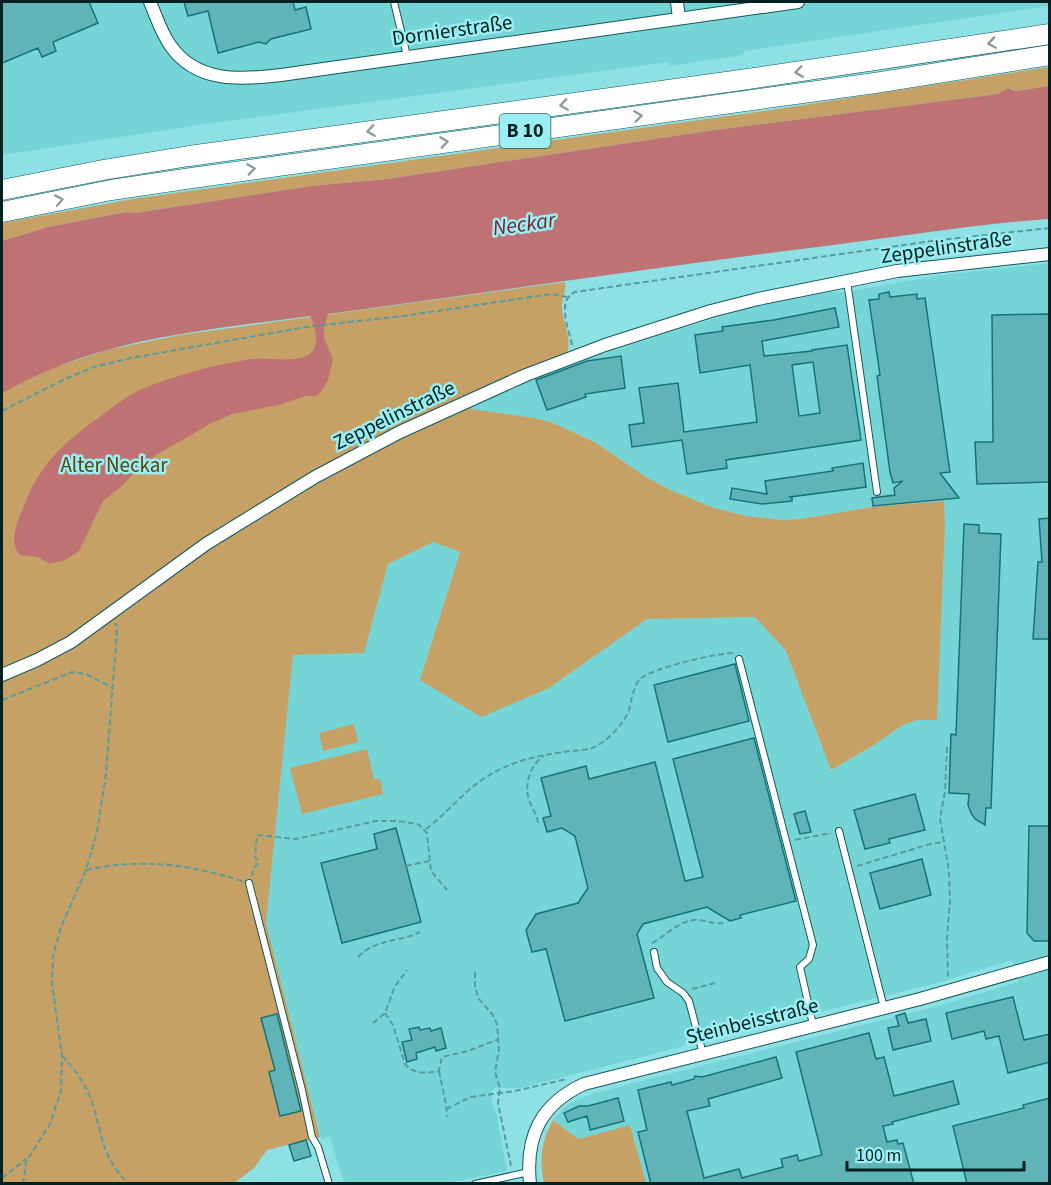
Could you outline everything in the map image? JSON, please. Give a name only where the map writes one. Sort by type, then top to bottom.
[{"type":"highway","name":"B 10","points":[[2,190],[189,156],[796,72],[1050,34]]},
{"type":"highway","name":"B 10","points":[[2,212],[90,194],[192,178],[875,83],[1050,55]]},
{"type":"street","name":"Dornierstraße","points":[[150,2],[174,50],[194,67],[220,77],[237,79],[798,2]]},
{"type":"street","points":[[677,2],[679,18]]},
{"type":"street","name":"Zeppelinstraße","points":[[2,675],[60,648],[231,527],[343,461],[467,400],[526,375],[605,345],[726,307],[897,271],[1050,254]]},
{"type":"street","name":"Steinbeisstraße","points":[[530,1178],[532,1144],[536,1127],[543,1115],[561,1097],[577,1087],[600,1078],[950,991],[1050,962]]},
{"type":"lane","points":[[394,2],[407,56]]},
{"type":"lane","points":[[847,281],[877,492]]},
{"type":"lane","points":[[740,658],[813,945],[811,955],[800,967],[813,1025]]},
{"type":"lane","points":[[839,831],[884,1008]]},
{"type":"lane","points":[[249,883],[312,1137],[318,1147],[329,1184]]},
{"type":"lane","points":[[654,952],[658,970],[668,984],[683,993],[690,1004],[703,1054]]},
{"type":"lane","points":[[475,1184],[513,1175],[530,1178]]},
{"type":"path","points":[[2,411],[57,382],[117,361],[173,349],[306,327],[403,316],[551,294],[567,297],[579,291],[767,264],[939,240],[1050,228]]},
{"type":"path","points":[[567,297],[565,308],[574,357]]},
{"type":"path","points":[[22,1184],[28,1157],[47,1130],[61,1090],[62,1056],[52,984],[53,956],[61,927],[86,870],[101,809],[117,631],[113,611]]},
{"type":"path","points":[[426,829],[470,789],[514,762],[547,754],[591,749],[603,742],[625,719],[637,683],[647,674],[731,652],[740,658]]},
{"type":"path","points":[[2,700],[72,672],[86,674],[113,688]]},
{"type":"path","points":[[946,747],[945,791],[940,819],[948,864],[950,900],[947,978],[950,991]]},
{"type":"path","points":[[538,824],[529,798],[528,786],[534,765],[547,754]]},
{"type":"path","points":[[86,870],[118,864],[160,864],[197,869],[249,883],[253,869],[259,862],[255,857],[257,836],[298,839],[380,820],[409,822],[426,829],[432,874],[447,890]]},
{"type":"path","points":[[786,842],[839,831]]},
{"type":"path","points":[[849,867],[944,842]]},
{"type":"path","points":[[406,867],[429,861]]},
{"type":"path","points":[[654,952],[652,944],[682,924],[698,920],[723,923]]},
{"type":"path","points":[[358,957],[377,943],[403,939],[420,932]]},
{"type":"path","points":[[372,1023],[385,1013],[395,986],[407,970]]},
{"type":"path","points":[[475,972],[477,996],[495,1018],[499,1039],[495,1072],[500,1086],[498,1103],[513,1175]]},
{"type":"path","points":[[675,988],[697,988],[715,983]]},
{"type":"path","points":[[385,1013],[393,1025],[407,1066],[417,1072],[439,1071]]},
{"type":"path","points":[[447,1117],[439,1071],[442,1057],[468,1051],[499,1039]]},
{"type":"path","points":[[62,1056],[77,1072],[88,1093],[108,1157],[117,1172],[129,1184]]},
{"type":"path","points":[[446,1109],[468,1098],[499,1093]]},
{"type":"path","points":[[2,1178],[28,1157]]},
{"type":"shaded area","points":[[2,2],[1049,2],[1049,6],[744,51],[743,55],[670,66],[669,62],[212,123],[2,155]]},
{"type":"shaded area","points":[[1049,263],[1049,1183],[646,1183],[630,1125],[578,1139],[553,1120],[567,1105],[594,1093],[941,1005],[1018,982],[1012,960],[941,982],[800,1017],[782,1017],[711,1035],[677,1048],[521,1088],[494,1088],[492,1104],[497,1116],[507,1171],[448,1183],[344,1183],[330,1137],[321,1139],[266,923],[293,654],[364,653],[388,564],[432,542],[460,552],[420,680],[549,688],[647,619],[755,617],[786,651],[831,770],[903,725],[917,720],[937,719],[945,527],[943,501],[872,507],[800,519],[782,520],[746,516],[711,507],[668,489],[646,477],[594,441],[553,423],[535,418],[471,409],[469,405],[576,362],[745,309],[829,291],[838,293],[942,275]]},
{"type":"green space","points":[[1049,67],[1049,86],[1016,91],[1010,88],[998,94],[708,131],[387,179],[311,186],[135,213],[124,212],[48,227],[2,241],[2,223],[132,199],[778,109]]},
{"type":"green space","name":"Alter Neckar","points":[[565,282],[562,306],[568,338],[567,353],[465,395],[404,423],[335,459],[206,537],[62,641],[32,657],[2,669],[2,385],[107,350],[180,335]]},
{"type":"green space","points":[[469,405],[471,409],[535,418],[553,423],[595,442],[646,477],[668,489],[711,507],[746,516],[782,520],[800,519],[872,507],[944,501],[945,527],[937,720],[917,720],[903,725],[831,770],[786,651],[755,617],[647,619],[549,688],[481,717],[420,680],[460,552],[433,542],[388,564],[364,653],[293,655],[266,923],[320,1137],[267,1150],[254,1168],[234,1183],[2,1184],[2,681],[289,499],[402,437]]},
{"type":"green space","points":[[354,724],[358,742],[323,751],[319,733]]},
{"type":"green space","points":[[367,749],[374,779],[380,779],[383,794],[302,814],[290,768]]},
{"type":"green space","points":[[553,1120],[578,1139],[630,1125],[646,1183],[544,1183],[542,1151]]},
{"type":"water","name":"Neckar","points":[[1049,86],[1049,219],[968,227],[770,253],[328,314],[324,338],[333,359],[328,380],[316,396],[306,396],[279,405],[232,414],[156,455],[139,467],[122,486],[103,501],[79,551],[65,560],[50,564],[38,557],[20,555],[16,549],[14,536],[17,522],[39,475],[66,443],[116,405],[135,392],[209,367],[251,359],[293,359],[306,356],[314,348],[316,338],[310,316],[183,334],[132,344],[80,358],[2,393],[2,241],[48,227],[125,212],[135,213],[311,186],[387,179],[708,131],[998,94],[1008,88],[1016,91]]},
{"type":"building","points":[[2,2],[89,2],[98,23],[53,42],[56,51],[42,57],[38,48],[2,63]]},
{"type":"building","points":[[184,2],[293,2],[295,10],[306,7],[311,29],[271,39],[266,44],[259,42],[218,53],[208,11],[188,16]]},
{"type":"building","points":[[889,292],[890,297],[917,294],[917,299],[925,298],[950,472],[940,473],[959,498],[873,506],[872,498],[895,495],[894,488],[903,481],[893,483],[890,472],[877,376],[880,375],[869,300],[879,299],[879,294]]},
{"type":"building","points":[[835,308],[839,327],[762,341],[764,356],[847,345],[861,440],[726,460],[727,468],[687,474],[682,440],[632,447],[629,425],[644,423],[639,388],[678,383],[684,432],[757,422],[750,365],[700,373],[695,335],[723,331],[722,327]],"holes":[[[813,362],[820,413],[799,416],[792,365]]]},
{"type":"building","points":[[1050,314],[1050,482],[977,484],[975,442],[993,442],[992,315]]},
{"type":"building","points":[[621,356],[625,388],[585,394],[586,397],[547,410],[536,380],[587,361]]},
{"type":"building","points":[[863,463],[866,487],[790,497],[792,501],[762,504],[730,499],[732,488],[767,494],[765,481],[833,471],[832,468]]},
{"type":"building","points":[[1050,518],[1050,639],[1033,639],[1038,562],[1042,562],[1039,519]]},
{"type":"building","points":[[964,524],[979,525],[979,533],[1001,534],[991,808],[986,808],[985,825],[975,819],[971,813],[968,805],[969,794],[949,793],[951,734],[956,735]]},
{"type":"building","points":[[735,664],[749,721],[668,742],[654,685]]},
{"type":"building","points":[[754,738],[796,901],[740,915],[741,918],[730,921],[707,907],[643,924],[637,934],[654,998],[565,1021],[546,949],[532,952],[526,930],[536,914],[578,903],[588,888],[575,836],[562,828],[547,832],[543,818],[551,816],[541,778],[586,766],[589,779],[655,762],[685,881],[703,877],[673,759]]},
{"type":"building","points":[[915,794],[925,830],[889,839],[890,843],[865,849],[854,810]]},
{"type":"building","points":[[805,811],[811,832],[800,834],[794,814]]},
{"type":"building","points":[[1029,826],[1050,826],[1050,941],[1034,941],[1027,933]]},
{"type":"building","points":[[396,828],[421,922],[342,943],[321,863],[377,849],[374,834]]},
{"type":"building","points":[[922,859],[931,895],[880,909],[870,873]]},
{"type":"building","points":[[1013,997],[1024,1040],[1050,1034],[1050,1062],[1008,1073],[999,1036],[986,1039],[984,1031],[952,1039],[946,1013]]},
{"type":"building","points":[[905,1013],[908,1023],[926,1019],[931,1041],[893,1050],[888,1028],[899,1026],[896,1016]]},
{"type":"building","points":[[277,1014],[301,1111],[280,1116],[269,1072],[275,1070],[261,1018]]},
{"type":"building","points":[[419,1027],[420,1030],[430,1028],[431,1031],[441,1028],[446,1048],[436,1051],[435,1047],[416,1053],[417,1059],[407,1062],[402,1042],[412,1040],[409,1029]]},
{"type":"building","points":[[869,1033],[876,1059],[884,1057],[894,1096],[953,1081],[959,1104],[883,1126],[887,1142],[897,1140],[898,1144],[903,1143],[914,1184],[651,1184],[638,1132],[647,1130],[638,1090],[671,1082],[672,1085],[694,1079],[695,1076],[702,1077],[776,1057],[782,1078],[708,1099],[710,1106],[687,1111],[704,1178],[739,1169],[742,1178],[783,1167],[781,1159],[797,1155],[799,1161],[822,1155],[796,1052]]},
{"type":"building","points":[[618,1098],[624,1121],[590,1130],[587,1116],[568,1122],[564,1113],[579,1106],[588,1106]]},
{"type":"building","points":[[1050,1098],[1050,1184],[967,1184],[953,1126],[1024,1108],[1023,1105]]},
{"type":"building","points":[[306,1140],[311,1156],[294,1161],[289,1145]]}]
